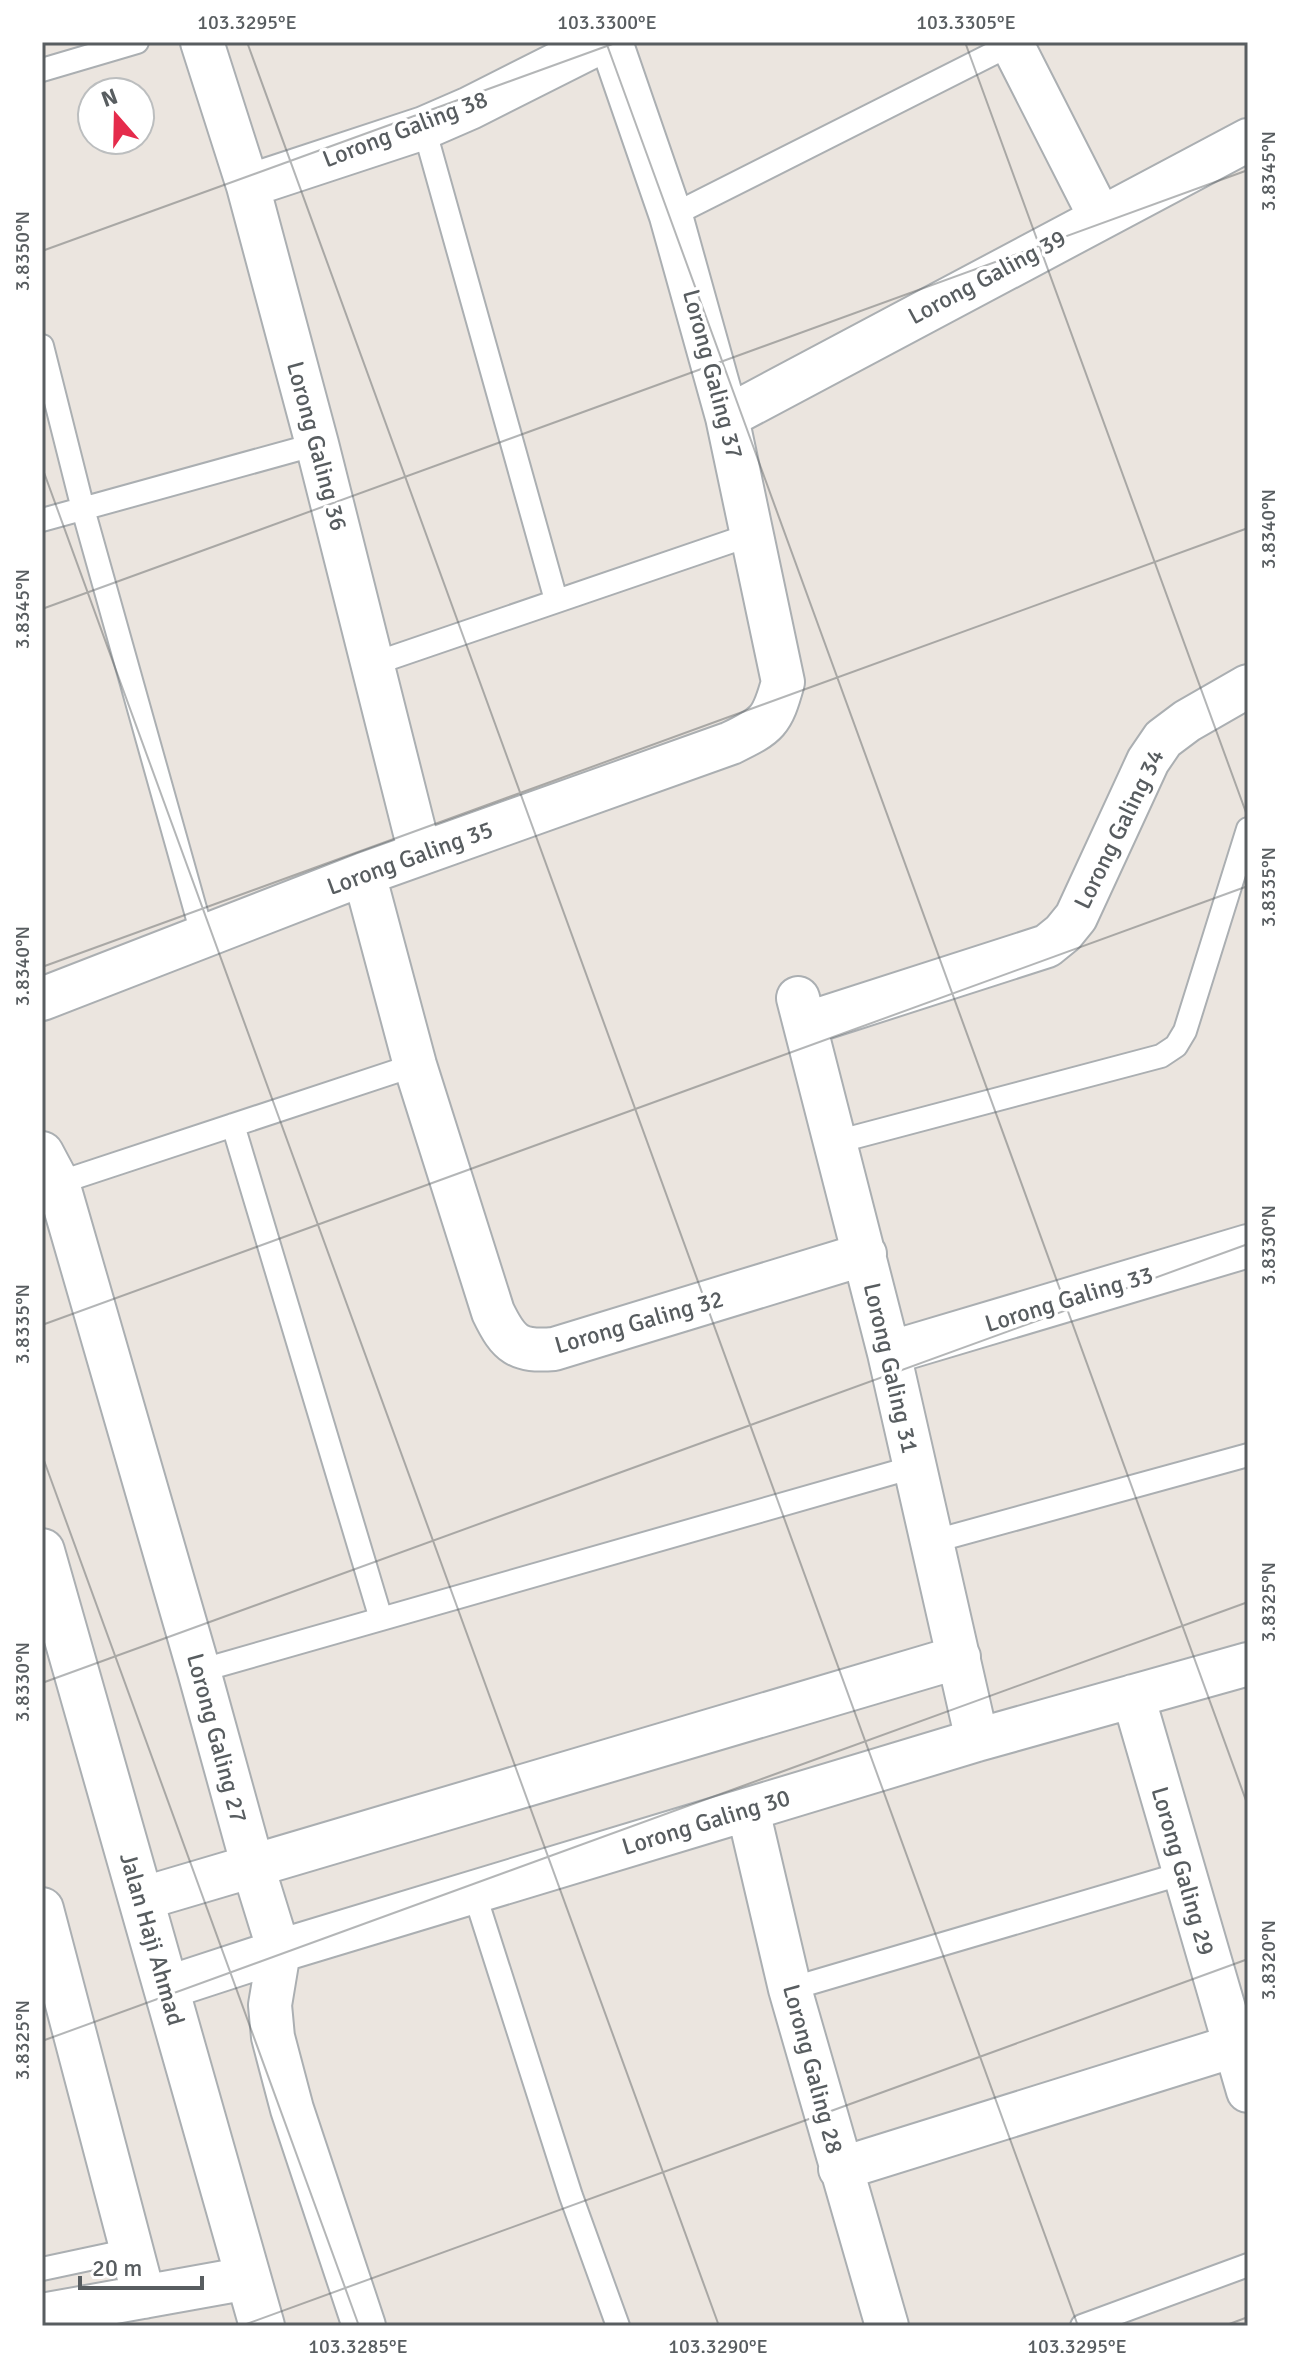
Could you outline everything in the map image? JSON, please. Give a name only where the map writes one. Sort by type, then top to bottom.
[{"type":"street","name":"Lorong Galing 36","points":[[202,42],[248,186],[420,853]]},
{"type":"street","name":"Lorong Galing 38","points":[[248,186],[424,128],[601,42]]},
{"type":"street","name":"Lorong Galing 37","points":[[611,42],[671,216],[727,417],[783,682],[775,713]]},
{"type":"street","points":[[1012,43],[1100,217]]},
{"type":"street","name":"Lorong Galing 39","points":[[727,417],[1248,140]]},
{"type":"street","name":"Lorong Galing 34","points":[[802,1011],[1047,946],[1076,917],[1148,761],[1163,739],[1187,721],[1248,686]]},
{"type":"street","name":"Lorong Galing 35","points":[[42,999],[420,853],[731,743],[757,731],[775,713]]},
{"type":"street","name":"Lorong Galing 32","points":[[364,874],[415,1065],[493,1312],[502,1331],[515,1343],[530,1351],[554,1349],[865,1254]]},
{"type":"street","name":"Lorong Galing 31","points":[[802,1011],[889,1353],[977,1740]]},
{"type":"street","name":"Lorong Galing 27","points":[[50,1168],[279,1951],[270,2005],[273,2037],[292,2109],[364,2326]]},
{"type":"street","name":"Lorong Galing 33","points":[[889,1353],[1248,1246]]},
{"type":"street","name":"Jalan Haji Ahmad","points":[[42,1551],[262,2326]]},
{"type":"street","points":[[141,1899],[959,1657]]},
{"type":"street","name":"Lorong Galing 30","points":[[166,1988],[977,1740],[1248,1664]]},
{"type":"street","name":"Lorong Galing 29","points":[[1133,1696],[1248,2091]]},
{"type":"street","name":"Lorong Galing 28","points":[[748,1810],[790,1989],[887,2326]]},
{"type":"street","points":[[42,1909],[144,2297]]},
{"type":"street","points":[[840,2169],[1234,2046]]},
{"type":"street","points":[[42,2315],[248,2278]]},
{"type":"lane","points":[[42,70],[137,42]]},
{"type":"lane","points":[[671,216],[1012,43]]},
{"type":"lane","points":[[424,128],[556,600]]},
{"type":"lane","points":[[42,346],[83,509],[203,937]]},
{"type":"lane","points":[[42,520],[317,444]]},
{"type":"lane","points":[[373,664],[753,534]]},
{"type":"lane","points":[[836,1142],[1161,1056],[1176,1046],[1185,1031],[1248,829]]},
{"type":"lane","points":[[50,1168],[233,1125],[415,1065]]},
{"type":"lane","points":[[233,1125],[381,1619]]},
{"type":"lane","points":[[931,1542],[1248,1455]]},
{"type":"lane","points":[[199,1671],[881,1476],[915,1469]]},
{"type":"lane","points":[[790,1989],[1184,1873]]},
{"type":"lane","points":[[474,1892],[571,2196],[618,2326]]},
{"type":"lane","points":[[42,2269],[131,2250]]},
{"type":"lane","points":[[1082,2326],[1248,2265]]}]
